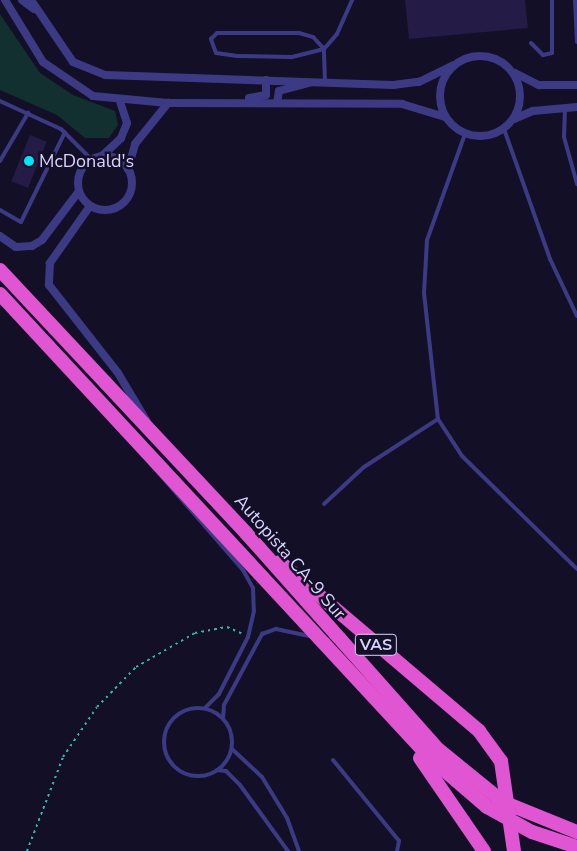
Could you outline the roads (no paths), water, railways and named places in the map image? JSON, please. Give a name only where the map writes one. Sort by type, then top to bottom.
[{"type":"highway","name":"Autopista CA-9 Sur","points":[[0,270],[246,533],[349,653],[462,772],[525,814],[577,832]]},
{"type":"highway","name":"Autopista CA-9 Sur","points":[[0,294],[7,308],[149,456],[411,738],[487,807],[532,832],[577,847]]},
{"type":"highway","name":"VAS","points":[[246,533],[479,731],[501,761],[514,851]]},
{"type":"highway","points":[[411,738],[420,758],[484,851]]},
{"type":"street","points":[[5,0],[53,72],[93,96],[120,101],[168,104],[402,104],[445,117],[466,134],[492,135],[504,129],[514,119],[533,111],[577,107]]},
{"type":"street","points":[[22,0],[37,12]]},
{"type":"street","points":[[31,0],[64,52],[94,73],[309,83],[419,82],[454,65],[485,56],[539,85],[577,85]]},
{"type":"street","points":[[445,117],[440,90],[454,65]]},
{"type":"street","points":[[512,72],[521,95],[514,119]]},
{"type":"street","points":[[225,103],[266,96],[266,80]]},
{"type":"street","points":[[276,103],[279,91],[309,83]]},
{"type":"street","points":[[102,156],[121,138],[127,124],[120,101]]},
{"type":"street","points":[[79,192],[90,206],[105,210],[120,206],[131,189],[128,169],[135,144],[168,104]]},
{"type":"street","points":[[0,236],[16,247],[32,246],[42,240],[79,192],[79,173],[91,159],[102,156],[117,158],[128,169]]},
{"type":"street","points":[[90,206],[50,263],[49,285],[118,373],[153,435]]},
{"type":"lane","points":[[325,83],[324,49],[313,37],[299,33],[217,33],[211,39],[216,54],[237,56],[291,57],[324,49],[337,34],[352,0]]},
{"type":"lane","points":[[531,44],[543,55],[552,53],[552,0]]},
{"type":"lane","points":[[575,0],[577,42]]},
{"type":"lane","points":[[0,101],[65,132],[91,159]]},
{"type":"lane","points":[[565,108],[564,137],[577,184]]},
{"type":"lane","points":[[0,161],[28,113]]},
{"type":"lane","points":[[504,129],[550,259],[577,316]]},
{"type":"lane","points":[[0,210],[21,222],[65,132]]},
{"type":"lane","points":[[466,134],[427,240],[424,292],[438,419],[462,456],[577,569]]},
{"type":"lane","points":[[324,504],[364,467],[438,419]]},
{"type":"lane","points":[[149,456],[151,469],[249,579],[254,604],[248,637],[219,694],[205,708],[174,718],[164,737],[165,748],[169,759],[185,773],[226,771],[240,785],[288,851]]},
{"type":"lane","points":[[299,851],[287,818],[262,776],[232,749],[223,719],[224,704],[262,634],[288,630],[318,639]]},
{"type":"lane","points":[[205,708],[223,719]]},
{"type":"lane","points":[[217,770],[232,749]]},
{"type":"lane","points":[[333,760],[399,841],[397,851]]},
{"type":"place","name":"McDonald's","points":[[29,161]]}]
